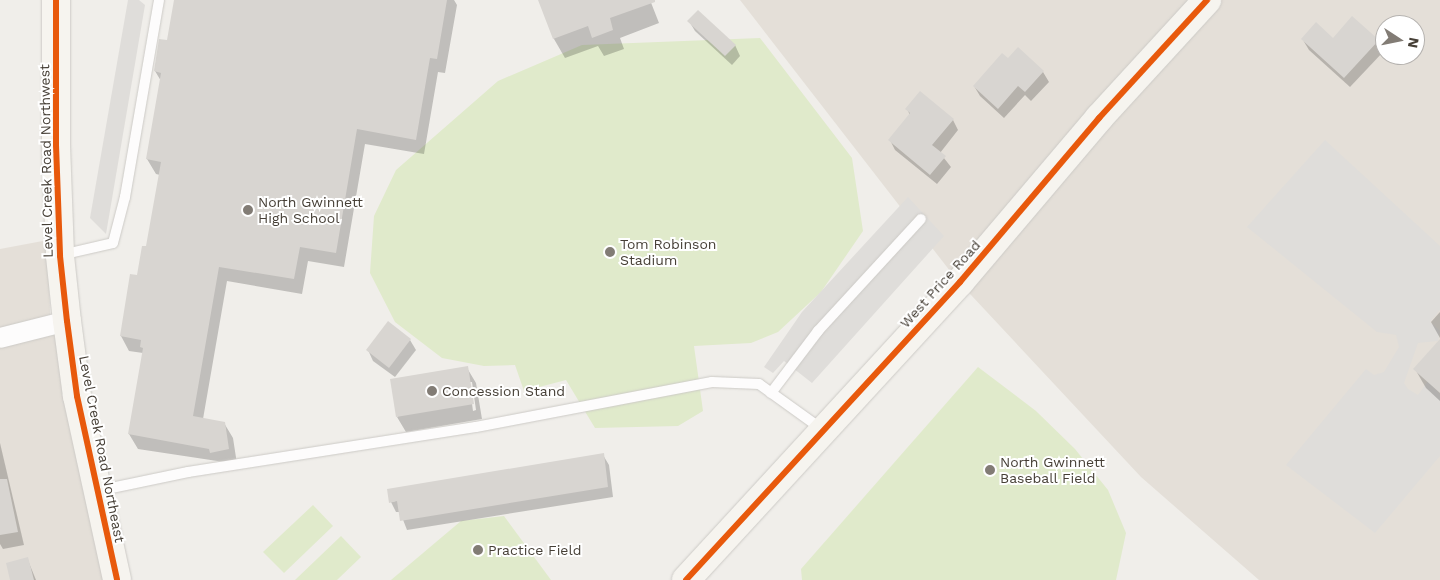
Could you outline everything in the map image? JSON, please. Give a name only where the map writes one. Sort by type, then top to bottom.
[{"type":"street","name":"Level Creek Road Northwest","points":[[56,0],[60,256],[67,321]]},
{"type":"street","name":"West Price Road","points":[[686,580],[960,282],[1100,118],[1207,0]]},
{"type":"street","points":[[0,338],[67,321]]},
{"type":"street","name":"Level Creek Road Northeast","points":[[67,321],[77,396],[96,491],[117,580]]},
{"type":"lane","points":[[60,256],[113,243],[125,197],[160,0]]},
{"type":"lane","points":[[771,393],[818,331],[921,219]]},
{"type":"lane","points":[[96,491],[188,472],[476,427],[712,382],[759,384],[824,431]]},
{"type":"shaded area","points":[[128,0],[139,0],[145,5],[106,234],[90,218]]},
{"type":"shaded area","points":[[740,0],[1440,0],[1440,580],[1259,580],[1141,477],[957,280]]},
{"type":"shaded area","points":[[1325,140],[1440,246],[1440,310],[1430,322],[1440,331],[1438,341],[1418,343],[1404,383],[1408,389],[1418,395],[1428,381],[1440,394],[1440,456],[1375,533],[1286,465],[1366,369],[1374,375],[1384,372],[1399,347],[1396,335],[1377,332],[1247,227]]},
{"type":"shaded area","points":[[908,197],[944,236],[812,383],[784,361],[773,373],[764,367],[802,312]]},
{"type":"shaded area","points":[[48,240],[50,314],[82,467],[124,580],[0,580],[0,249]]},
{"type":"green space","name":"Tom Robinson Stadium","points":[[760,38],[852,158],[863,231],[821,292],[778,332],[751,343],[694,346],[703,411],[678,426],[595,428],[566,380],[524,391],[515,365],[484,366],[442,358],[395,322],[370,273],[374,216],[396,170],[498,81],[582,45]]},
{"type":"green space","name":"North Gwinnett Baseball Field","points":[[978,367],[1036,411],[1075,449],[1108,490],[1126,533],[1116,580],[802,580],[801,569]]},
{"type":"green space","points":[[313,505],[333,526],[284,573],[263,552]]},
{"type":"green space","name":"Practice Field","points":[[504,516],[551,580],[391,580],[461,521]]},
{"type":"green space","points":[[341,536],[361,557],[337,580],[295,580]]},
{"type":"building","name":"North Gwinnett High School","points":[[174,0],[447,0],[437,59],[430,58],[416,140],[357,129],[336,253],[300,247],[294,279],[219,267],[193,416],[225,422],[229,449],[210,453],[209,449],[128,434],[143,348],[140,347],[141,340],[120,336],[130,274],[137,275],[142,246],[146,246],[161,162],[146,159],[161,73],[154,71],[159,39],[167,40]]},
{"type":"building","points":[[538,0],[655,0],[655,2],[610,18],[613,30],[592,38],[588,26],[553,39]]},
{"type":"building","points":[[698,10],[736,45],[725,56],[687,21]]},
{"type":"building","points":[[1352,16],[1375,36],[1375,44],[1344,78],[1301,39],[1316,22],[1333,38]]},
{"type":"building","points":[[1018,47],[1044,71],[1025,92],[1018,86],[998,109],[973,86],[1002,53],[1008,58]]},
{"type":"building","points":[[920,91],[954,119],[932,145],[946,156],[930,175],[888,140],[910,113],[905,109]]},
{"type":"building","points":[[388,321],[411,339],[389,368],[366,350]]},
{"type":"building","points":[[1440,339],[1440,393],[1413,369]]},
{"type":"building","name":"Concession Stand","points":[[468,366],[474,404],[396,417],[390,379]]},
{"type":"building","points":[[604,453],[608,487],[400,521],[397,501],[389,503],[387,489]]},
{"type":"building","points":[[0,479],[7,479],[18,532],[0,535]]},
{"type":"building","points":[[28,557],[34,580],[10,580],[6,563]]},
{"type":"cycle path","points":[[56,0],[56,145],[60,256],[77,396],[117,580]]},
{"type":"cycle path","points":[[686,580],[960,282],[1099,118],[1207,0]]},
{"type":"place","name":"North Gwinnett High School","points":[[248,210]]},
{"type":"place","name":"Tom Robinson Stadium","points":[[610,252]]},
{"type":"place","name":"Concession Stand","points":[[432,391]]},
{"type":"place","name":"North Gwinnett Baseball Field","points":[[990,470]]},
{"type":"place","name":"Practice Field","points":[[478,550]]}]
